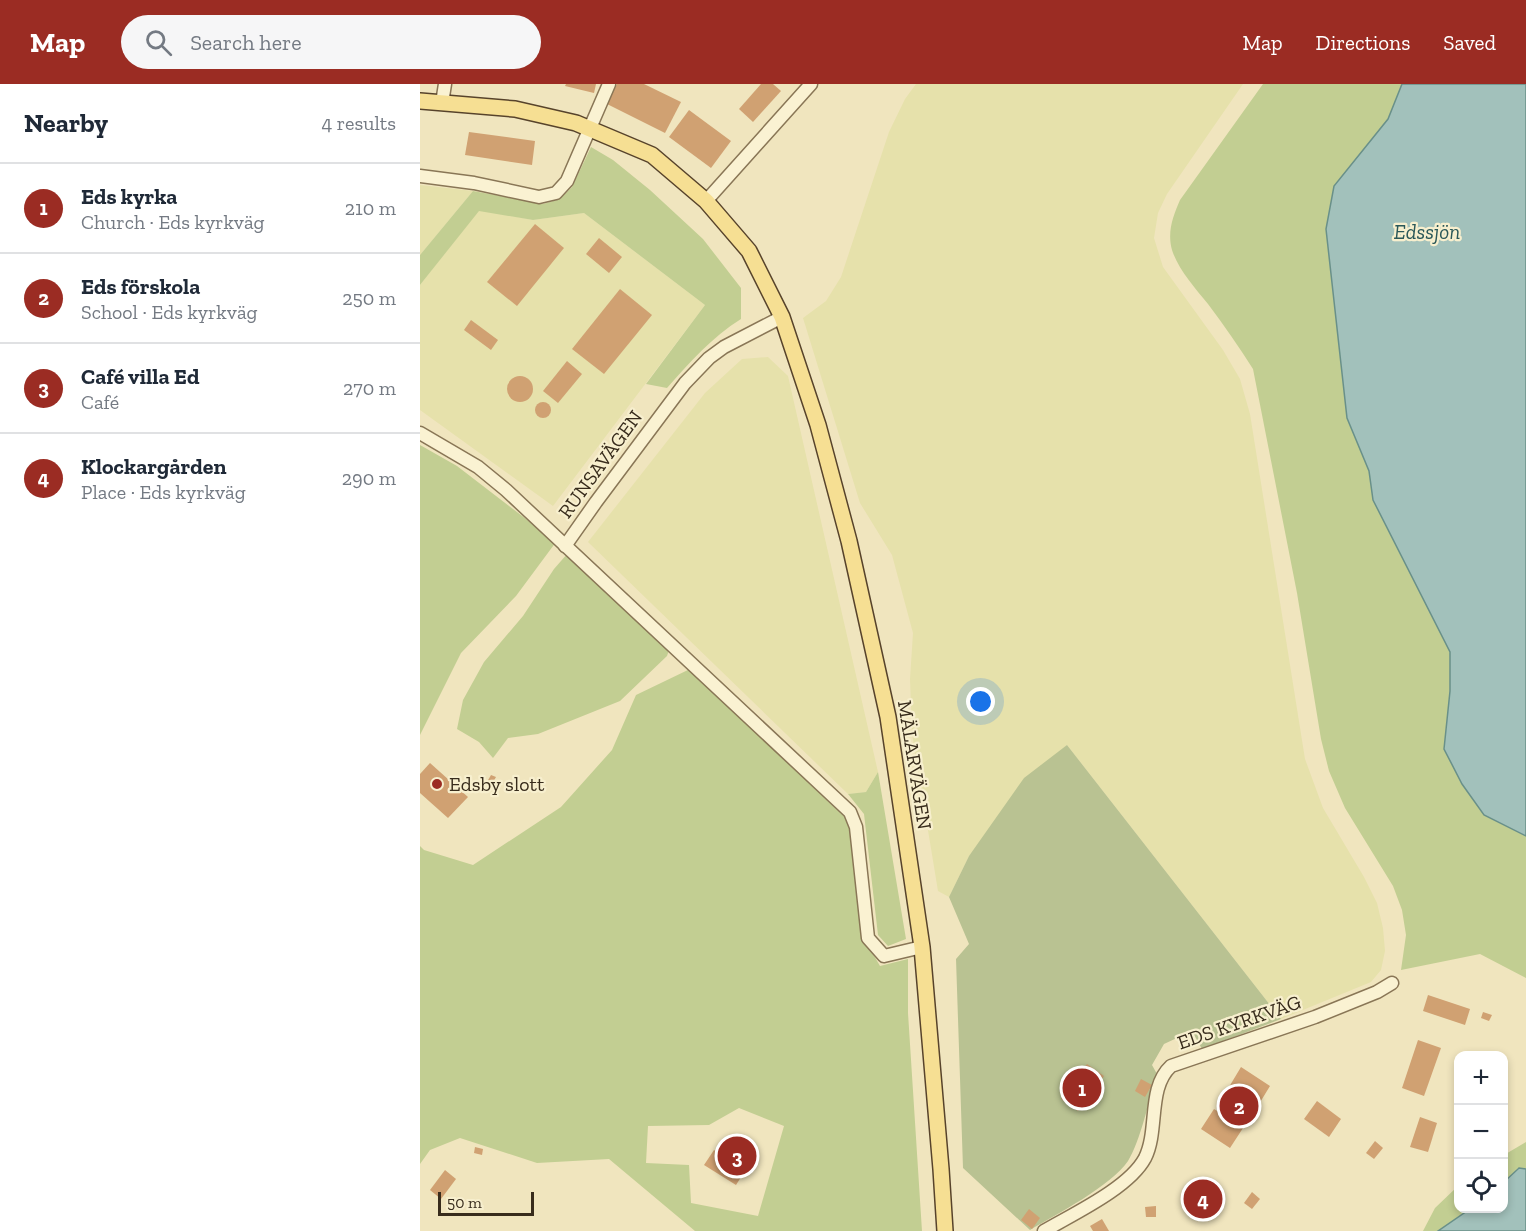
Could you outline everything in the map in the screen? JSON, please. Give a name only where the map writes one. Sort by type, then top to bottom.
[{"type":"main road","name":"MÄLARVÄGEN","points":[[420,101],[515,109],[590,128],[652,154],[706,201],[749,251],[782,317],[818,425],[849,541],[888,717],[922,947],[942,1169],[945,1231]]},
{"type":"street","points":[[442,103],[445,84]]},
{"type":"street","points":[[420,176],[474,183],[539,197],[556,193],[567,181],[609,84]]},
{"type":"street","points":[[706,201],[811,84]]},
{"type":"street","name":"RUNSAVÄGEN","points":[[420,433],[477,467],[506,490],[565,546],[668,404],[709,358],[724,347],[782,317]]},
{"type":"street","points":[[565,546],[850,812],[856,827],[868,938],[884,956],[922,947]]},
{"type":"street","name":"EDS KYRKVÄG","points":[[1044,1231],[1120,1186],[1137,1170],[1146,1157],[1162,1076],[1171,1066],[1315,1017],[1377,992],[1392,983]]},
{"type":"shaded area","points":[[916,84],[1243,84],[1167,194],[1158,213],[1154,238],[1163,267],[1223,350],[1240,379],[1250,414],[1305,759],[1323,808],[1377,903],[1383,928],[1385,951],[1381,970],[1371,982],[1281,1019],[1067,745],[969,856],[949,897],[938,891],[912,733],[910,679],[913,633],[892,555],[860,503],[803,318],[826,301],[841,277],[889,132],[905,99]]},
{"type":"shaded area","points":[[420,185],[473,191],[420,255]]},
{"type":"shaded area","points":[[479,210],[533,220],[584,213],[705,305],[553,506],[420,410],[420,285]]},
{"type":"shaded area","points":[[768,357],[788,376],[878,772],[866,792],[848,794],[588,542],[705,393],[742,359]]},
{"type":"green space","points":[[1263,84],[1402,84],[1388,119],[1334,186],[1326,229],[1347,418],[1369,471],[1373,500],[1450,652],[1450,691],[1444,749],[1462,784],[1484,815],[1526,836],[1526,978],[1480,954],[1401,970],[1406,935],[1402,910],[1393,886],[1345,808],[1329,771],[1321,739],[1297,593],[1253,369],[1220,320],[1192,285],[1172,250],[1170,230],[1180,200]]},
{"type":"green space","points":[[591,147],[613,160],[650,190],[703,239],[741,288],[741,319],[711,342],[667,388],[646,384],[705,305],[584,213],[533,220],[479,211],[420,285],[420,255],[473,191],[543,204],[560,199],[572,187]]},
{"type":"green space","points":[[420,445],[457,466],[556,542],[516,596],[461,653],[420,735]]},
{"type":"green space","points":[[568,553],[669,650],[667,656],[620,701],[538,734],[508,738],[493,758],[479,742],[457,729],[463,700],[484,662],[523,616],[554,569]]},
{"type":"green space","points":[[690,669],[849,821],[865,940],[880,966],[908,959],[908,1013],[922,1231],[695,1231],[609,1159],[537,1163],[460,1138],[430,1150],[420,1164],[420,846],[424,850],[473,865],[561,807],[612,750],[636,695]],"holes":[[[739,1108],[784,1126],[758,1216],[691,1203],[689,1165],[646,1163],[648,1126],[709,1125]]]},
{"type":"green space","points":[[1067,745],[1281,1019],[1202,1049],[1192,1031],[1164,1044],[1152,1065],[1157,1074],[1141,1131],[1128,1161],[1097,1190],[1030,1230],[963,1168],[956,959],[969,944],[949,897],[969,856],[1024,778]]},
{"type":"green space","points":[[878,772],[906,939],[888,946],[878,935],[864,814],[848,794],[866,792]]},
{"type":"green space","points":[[1526,1142],[1526,1169],[1518,1168],[1508,1178],[1508,1159],[1508,1153]]},
{"type":"green space","points":[[1454,1190],[1454,1213],[1464,1213],[1438,1231],[1423,1231],[1435,1208]]},
{"type":"water","name":"Edssjön","points":[[1402,84],[1526,84],[1526,836],[1484,815],[1462,784],[1444,749],[1450,691],[1450,652],[1373,500],[1369,471],[1347,418],[1326,229],[1334,186],[1388,119]]},
{"type":"water","points":[[1519,1168],[1526,1169],[1526,1231],[1438,1231],[1464,1213],[1508,1213],[1508,1178]]},
{"type":"building","points":[[566,84],[596,84],[594,93],[565,86]]},
{"type":"building","points":[[617,84],[644,84],[681,102],[665,133],[607,104]]},
{"type":"building","points":[[761,84],[773,84],[781,91],[753,122],[739,109]]},
{"type":"building","points":[[689,110],[731,141],[711,168],[669,137]]},
{"type":"building","points":[[469,132],[535,141],[532,165],[465,155]]},
{"type":"building","points":[[535,224],[564,248],[517,306],[487,282]]},
{"type":"building","points":[[599,238],[622,257],[609,273],[586,254]]},
{"type":"building","points":[[620,289],[652,315],[604,374],[572,349]]},
{"type":"building","points":[[471,320],[498,340],[491,350],[464,330]]},
{"type":"building","points":[[567,361],[582,374],[558,403],[543,391]]},
{"type":"building","points":[[520,376],[529,380],[533,389],[529,398],[520,402],[511,398],[507,389],[511,380]]},
{"type":"building","points":[[543,402],[549,404],[551,410],[549,416],[543,418],[537,416],[535,410],[537,404]]},
{"type":"building","name":"Edsby slott","points":[[430,763],[468,797],[448,818],[420,793],[420,774]]},
{"type":"building","points":[[491,775],[496,777],[492,784],[487,782]]},
{"type":"building","points":[[1428,995],[1470,1009],[1465,1025],[1423,1011]]},
{"type":"building","points":[[1483,1012],[1492,1015],[1489,1021],[1481,1018]]},
{"type":"building","points":[[1418,1040],[1441,1048],[1424,1096],[1402,1088]]},
{"type":"building","points":[[1087,1064],[1104,1076],[1078,1111],[1061,1099]]},
{"type":"building","points":[[1241,1067],[1270,1086],[1259,1104],[1254,1101],[1238,1125],[1243,1128],[1230,1148],[1201,1129],[1214,1109],[1222,1114],[1237,1092],[1229,1087]]},
{"type":"building","points":[[1141,1079],[1152,1085],[1145,1097],[1135,1091]]},
{"type":"building","points":[[1317,1101],[1341,1119],[1329,1137],[1304,1119]]},
{"type":"building","points":[[1420,1117],[1437,1123],[1428,1152],[1410,1147]]},
{"type":"building","points":[[1375,1141],[1383,1148],[1374,1159],[1366,1153]]},
{"type":"building","points":[[738,1144],[755,1155],[736,1185],[704,1165],[714,1150],[729,1159]]},
{"type":"building","points":[[475,1147],[483,1149],[482,1155],[474,1153]]},
{"type":"building","points":[[445,1170],[456,1179],[441,1199],[430,1190]]},
{"type":"building","points":[[1203,1184],[1217,1192],[1202,1215],[1189,1206]]},
{"type":"building","points":[[1252,1192],[1260,1199],[1252,1209],[1244,1203]]},
{"type":"building","points":[[1156,1206],[1156,1217],[1146,1217],[1145,1207]]},
{"type":"building","points":[[1029,1209],[1040,1218],[1032,1229],[1021,1220]]},
{"type":"building","points":[[1102,1219],[1109,1231],[1093,1231],[1090,1226]]},
{"type":"place","name":"Edsby slott","points":[[437,784]]},
{"type":"place","name":"Eds kyrka","points":[[1082,1088]]},
{"type":"place","name":"Eds förskola","points":[[1239,1106]]},
{"type":"place","name":"Café villa Ed","points":[[737,1156]]},
{"type":"place","name":"Klockargården","points":[[1203,1199]]}]
